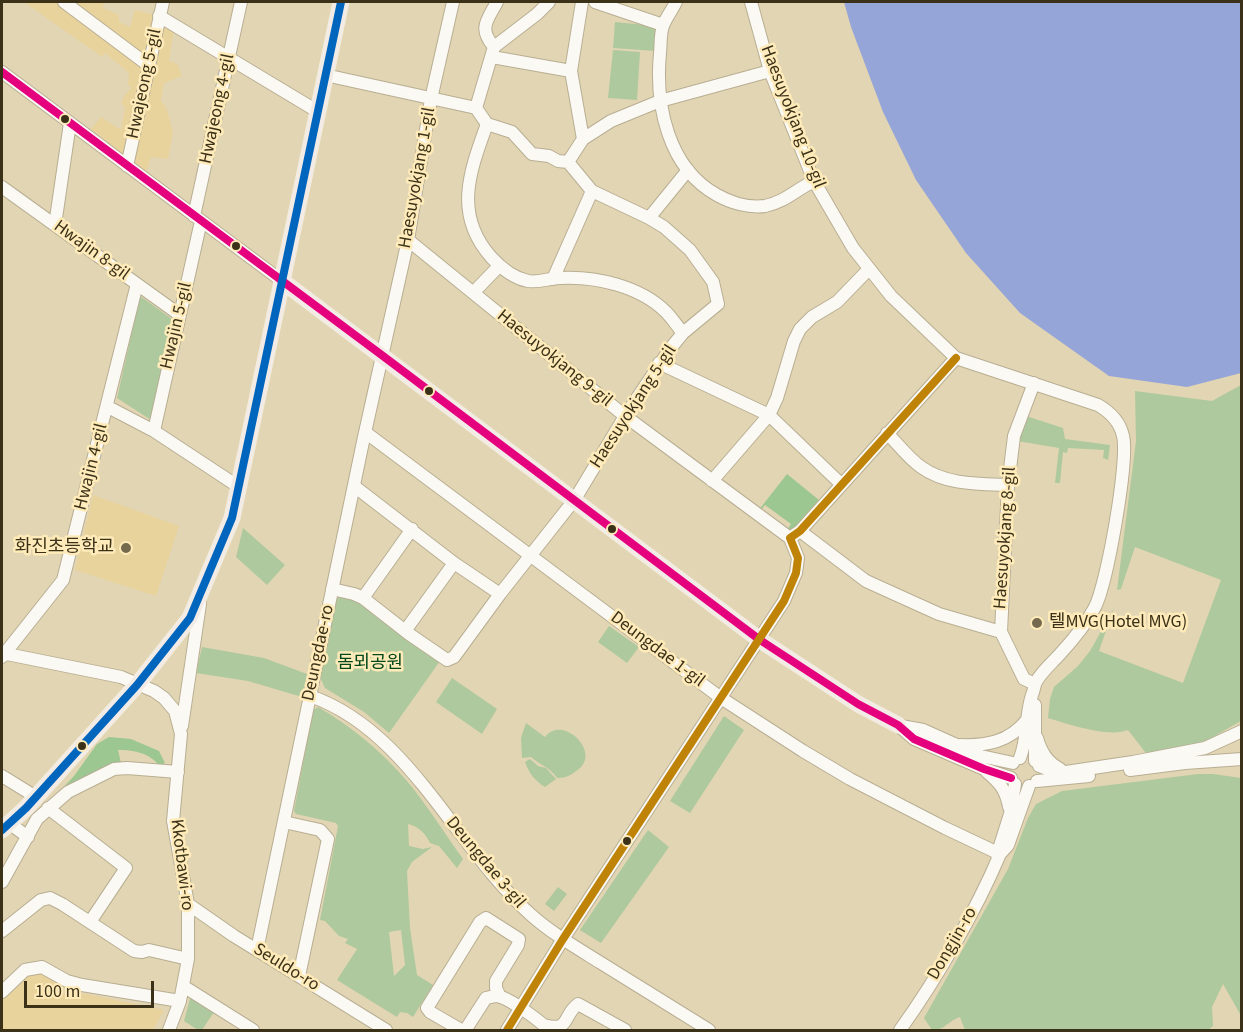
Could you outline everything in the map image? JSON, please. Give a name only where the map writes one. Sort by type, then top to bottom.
[{"type":"main road","points":[[5,826],[36,797],[137,684],[190,618],[232,518],[340,2]]},
{"type":"main road","points":[[282,281],[760,639],[858,704],[898,725]]},
{"type":"street","points":[[64,2],[82,8],[148,65]]},
{"type":"street","name":"Hwajeong 5-gil","points":[[128,166],[163,2]]},
{"type":"street","name":"Hwajeong 4-gil","points":[[198,218],[241,2]]},
{"type":"street","name":"Haesuyokjang 1-gil","points":[[383,356],[408,240],[431,99],[453,2]]},
{"type":"street","points":[[497,2],[484,28],[485,37],[493,52],[571,71]]},
{"type":"street","points":[[476,108],[493,52],[549,2]]},
{"type":"street","points":[[582,2],[571,71],[583,139]]},
{"type":"street","points":[[595,2],[663,25]]},
{"type":"street","points":[[676,2],[663,25],[659,61],[660,101],[668,134],[678,158],[709,191],[726,200],[745,205],[763,206],[778,203],[814,181]]},
{"type":"street","name":"Haesuyokjang 10-gil","points":[[751,2],[770,70],[814,181],[853,248],[891,296],[956,358],[1098,405],[1109,411],[1118,423],[1123,436],[1124,453],[1106,573],[1095,606],[1084,625],[1034,690]]},
{"type":"street","points":[[159,16],[317,111]]},
{"type":"street","points":[[325,75],[476,108],[487,124],[512,132],[532,154],[568,162],[583,139],[611,121],[660,101],[770,70]]},
{"type":"street","points":[[2,72],[282,281]]},
{"type":"street","points":[[55,225],[70,123]]},
{"type":"street","points":[[487,124],[470,177],[468,204],[470,222],[480,244],[499,266],[513,276],[528,281],[558,278],[598,280],[636,293],[666,311],[683,333]]},
{"type":"street","name":"Haesuyokjang 5-gil","points":[[405,631],[448,661],[454,657],[575,499],[659,363],[683,333],[718,304],[713,282],[690,250],[649,218],[592,191],[568,162]]},
{"type":"street","points":[[649,218],[688,170]]},
{"type":"street","name":"Hwajin 8-gil","points":[[2,187],[180,315]]},
{"type":"street","points":[[553,279],[592,191]]},
{"type":"street","name":"Hwajin 5-gil","points":[[154,431],[180,315],[198,218]]},
{"type":"street","name":"Haesuyokjang 9-gil","points":[[408,240],[625,416],[712,481],[866,581],[939,614],[1001,632]]},
{"type":"street","points":[[473,292],[499,266]]},
{"type":"street","points":[[712,481],[769,415],[800,329],[812,317],[837,302],[869,269]]},
{"type":"street","points":[[108,407],[137,284]]},
{"type":"street","name":"Deungdae-ro","points":[[257,950],[365,432],[383,356]]},
{"type":"street","points":[[507,1030],[563,939],[784,601],[796,573],[798,558],[795,534],[956,358]]},
{"type":"street","points":[[659,363],[769,415],[841,484]]},
{"type":"street","name":"Haesuyokjang 8-gil","points":[[1034,383],[1014,436],[1008,486],[1001,632],[1024,679],[1034,690]]},
{"type":"street","name":"Hwajin 4-gil","points":[[2,655],[63,580],[108,407],[154,431],[239,487]]},
{"type":"street","name":"Deungdae 1-gil","points":[[365,432],[722,698],[803,752],[850,779],[998,856]]},
{"type":"street","points":[[887,433],[920,467],[942,478],[963,483],[1008,486]]},
{"type":"street","points":[[354,486],[454,563],[500,594]]},
{"type":"street","points":[[363,598],[412,529]]},
{"type":"street","points":[[333,589],[363,598],[405,631],[454,563]]},
{"type":"street","name":"Kkotbawi-ro","points":[[169,1030],[180,1001],[188,959],[188,904],[173,821],[181,734],[201,592]]},
{"type":"street","name":"Kkotbawi-ro","points":[[2,655],[122,676],[164,698],[175,711],[181,734]]},
{"type":"street","points":[[998,856],[1008,845],[1033,784],[1040,775],[1028,705],[1034,690]]},
{"type":"street","name":"Deungdae 3-gil","points":[[310,696],[327,702],[357,719],[380,739],[424,788],[502,888],[531,916],[702,1029]]},
{"type":"street","points":[[954,744],[976,746],[994,743],[1010,737],[1030,724]]},
{"type":"street","points":[[998,856],[1010,814],[1013,781],[1010,769],[1023,750],[1030,724]]},
{"type":"street","points":[[1030,724],[1048,761],[1066,772]]},
{"type":"street","points":[[898,725],[923,730],[981,756],[1016,760],[1026,757],[1052,771],[1066,772],[1205,748],[1242,731]]},
{"type":"street","points":[[898,725],[914,739],[1013,781],[1022,787],[1185,763],[1242,759]]},
{"type":"street","points":[[2,882],[37,819],[69,792],[114,769],[178,772]]},
{"type":"street","points":[[984,769],[1001,784],[1006,793],[1010,814]]},
{"type":"street","points":[[2,776],[36,797]]},
{"type":"street","points":[[48,808],[126,868],[90,922]]},
{"type":"street","points":[[284,822],[320,830],[328,839],[299,976]]},
{"type":"street","points":[[5,826],[28,837]]},
{"type":"street","name":"Dongjin-ro","points":[[900,1030],[933,980],[998,856]]},
{"type":"street","points":[[2,931],[41,900],[50,898],[134,951],[149,950],[188,959]]},
{"type":"street","name":"Seuldo-ro","points":[[188,904],[379,1029]]},
{"type":"street","points":[[500,997],[496,981],[518,945],[519,939],[486,918],[480,922],[427,1008],[430,1012],[461,1030],[466,1029],[486,998],[500,997],[521,1008],[547,1028],[560,1027],[565,1024],[574,1006],[578,1004],[625,1030]]},
{"type":"street","points":[[2,992],[25,970],[42,967],[67,981],[82,985],[180,1001]]},
{"type":"street","points":[[183,986],[253,1030]]},
{"type":"shaded area","points":[[24,2],[104,2],[103,8],[119,15],[119,22],[130,27],[135,10],[159,16],[174,28],[169,61],[177,64],[182,76],[164,83],[161,100],[167,110],[173,132],[168,159],[151,157],[146,173],[91,129],[101,117],[121,130],[125,107],[121,104],[131,88],[128,84],[129,73],[105,53],[102,57]]},
{"type":"shaded area","name":"화진초등학교","points":[[93,495],[179,526],[156,596],[75,570]]},
{"type":"shaded area","points":[[40,969],[57,980],[57,994],[86,994],[164,1010],[153,1030],[2,1030],[2,997],[33,971]]},
{"type":"green space","points":[[615,22],[656,26],[658,28],[656,51],[613,48]]},
{"type":"green space","points":[[613,50],[640,52],[637,100],[608,98]]},
{"type":"green space","points":[[140,296],[172,319],[151,420],[117,398]]},
{"type":"green space","points":[[1241,385],[1241,721],[1182,751],[1149,757],[1128,730],[1099,731],[1048,718],[1054,687],[1078,666],[1090,651],[1114,608],[1099,651],[1183,683],[1221,580],[1135,547],[1121,589],[1117,590],[1136,441],[1135,391],[1212,401]]},
{"type":"green space","points":[[1026,416],[1063,428],[1065,439],[1110,445],[1108,460],[1103,458],[1104,450],[1068,448],[1067,453],[1063,452],[1060,483],[1055,483],[1059,448],[1017,441]]},
{"type":"green space","points":[[787,474],[819,500],[794,530],[786,531],[758,511]],"holes":[[[765,505],[791,524],[787,530],[760,511]]]},
{"type":"green space","points":[[243,528],[285,565],[267,585],[236,557]]},
{"type":"green space","name":"돔뫼공원","points":[[334,598],[353,598],[440,661],[389,733],[364,712],[325,688],[319,675]]},
{"type":"green space","points":[[609,626],[639,647],[627,663],[598,642]]},
{"type":"green space","points":[[202,647],[264,658],[307,674],[302,697],[248,681],[196,673]]},
{"type":"green space","points":[[452,678],[497,709],[482,734],[436,702]]},
{"type":"green space","points":[[318,707],[339,720],[388,761],[432,813],[463,859],[457,868],[439,846],[430,843],[421,831],[408,824],[409,846],[423,849],[432,847],[412,862],[407,871],[410,928],[417,975],[433,985],[413,1017],[400,1012],[397,1017],[337,980],[357,949],[345,943],[348,939],[339,936],[325,921],[320,920],[338,826],[336,823],[296,814],[294,811],[313,710]],"holes":[[[401,930],[405,965],[394,976],[389,932]]]},
{"type":"green space","points":[[724,716],[744,730],[690,813],[670,801]]},
{"type":"green space","points":[[526,723],[545,737],[552,731],[569,732],[582,745],[585,762],[569,776],[557,778],[549,769],[531,757],[522,758],[521,738]]},
{"type":"green space","points":[[109,737],[131,739],[159,751],[165,763],[154,767],[157,763],[144,754],[118,750],[121,763],[45,807],[74,776],[97,744]]},
{"type":"green space","points":[[530,759],[538,766],[546,768],[556,779],[545,787],[541,785],[525,762]]},
{"type":"green space","points":[[1198,774],[1241,778],[1240,1014],[1223,984],[1212,1007],[1213,1026],[1208,1030],[965,1030],[960,1017],[940,1029],[932,1030],[924,1018],[1008,869],[1028,818],[1036,804],[1062,791]]},
{"type":"green space","points":[[648,830],[669,847],[601,943],[580,930]]},
{"type":"green space","points":[[558,887],[567,894],[554,911],[545,904]]},
{"type":"green space","points":[[191,995],[216,1009],[202,1030],[184,1021]]},
{"type":"water","points":[[844,2],[1241,2],[1241,373],[1187,387],[1109,376],[1020,313],[966,253],[916,180],[883,112]]},
{"type":"transit line","points":[[2,830],[26,808],[137,685],[190,618],[232,518],[341,2]]},
{"type":"transit line","points":[[2,72],[760,640],[858,704],[898,725],[914,739],[1011,778]]},
{"type":"transit line","points":[[507,1030],[563,939],[784,601],[796,573],[798,558],[790,538],[800,531],[956,358]]},
{"type":"place","name":"화진초등학교","points":[[126,548]]},
{"type":"place","name":"텔MVG(Hotel MVG)","points":[[1037,623]]}]
